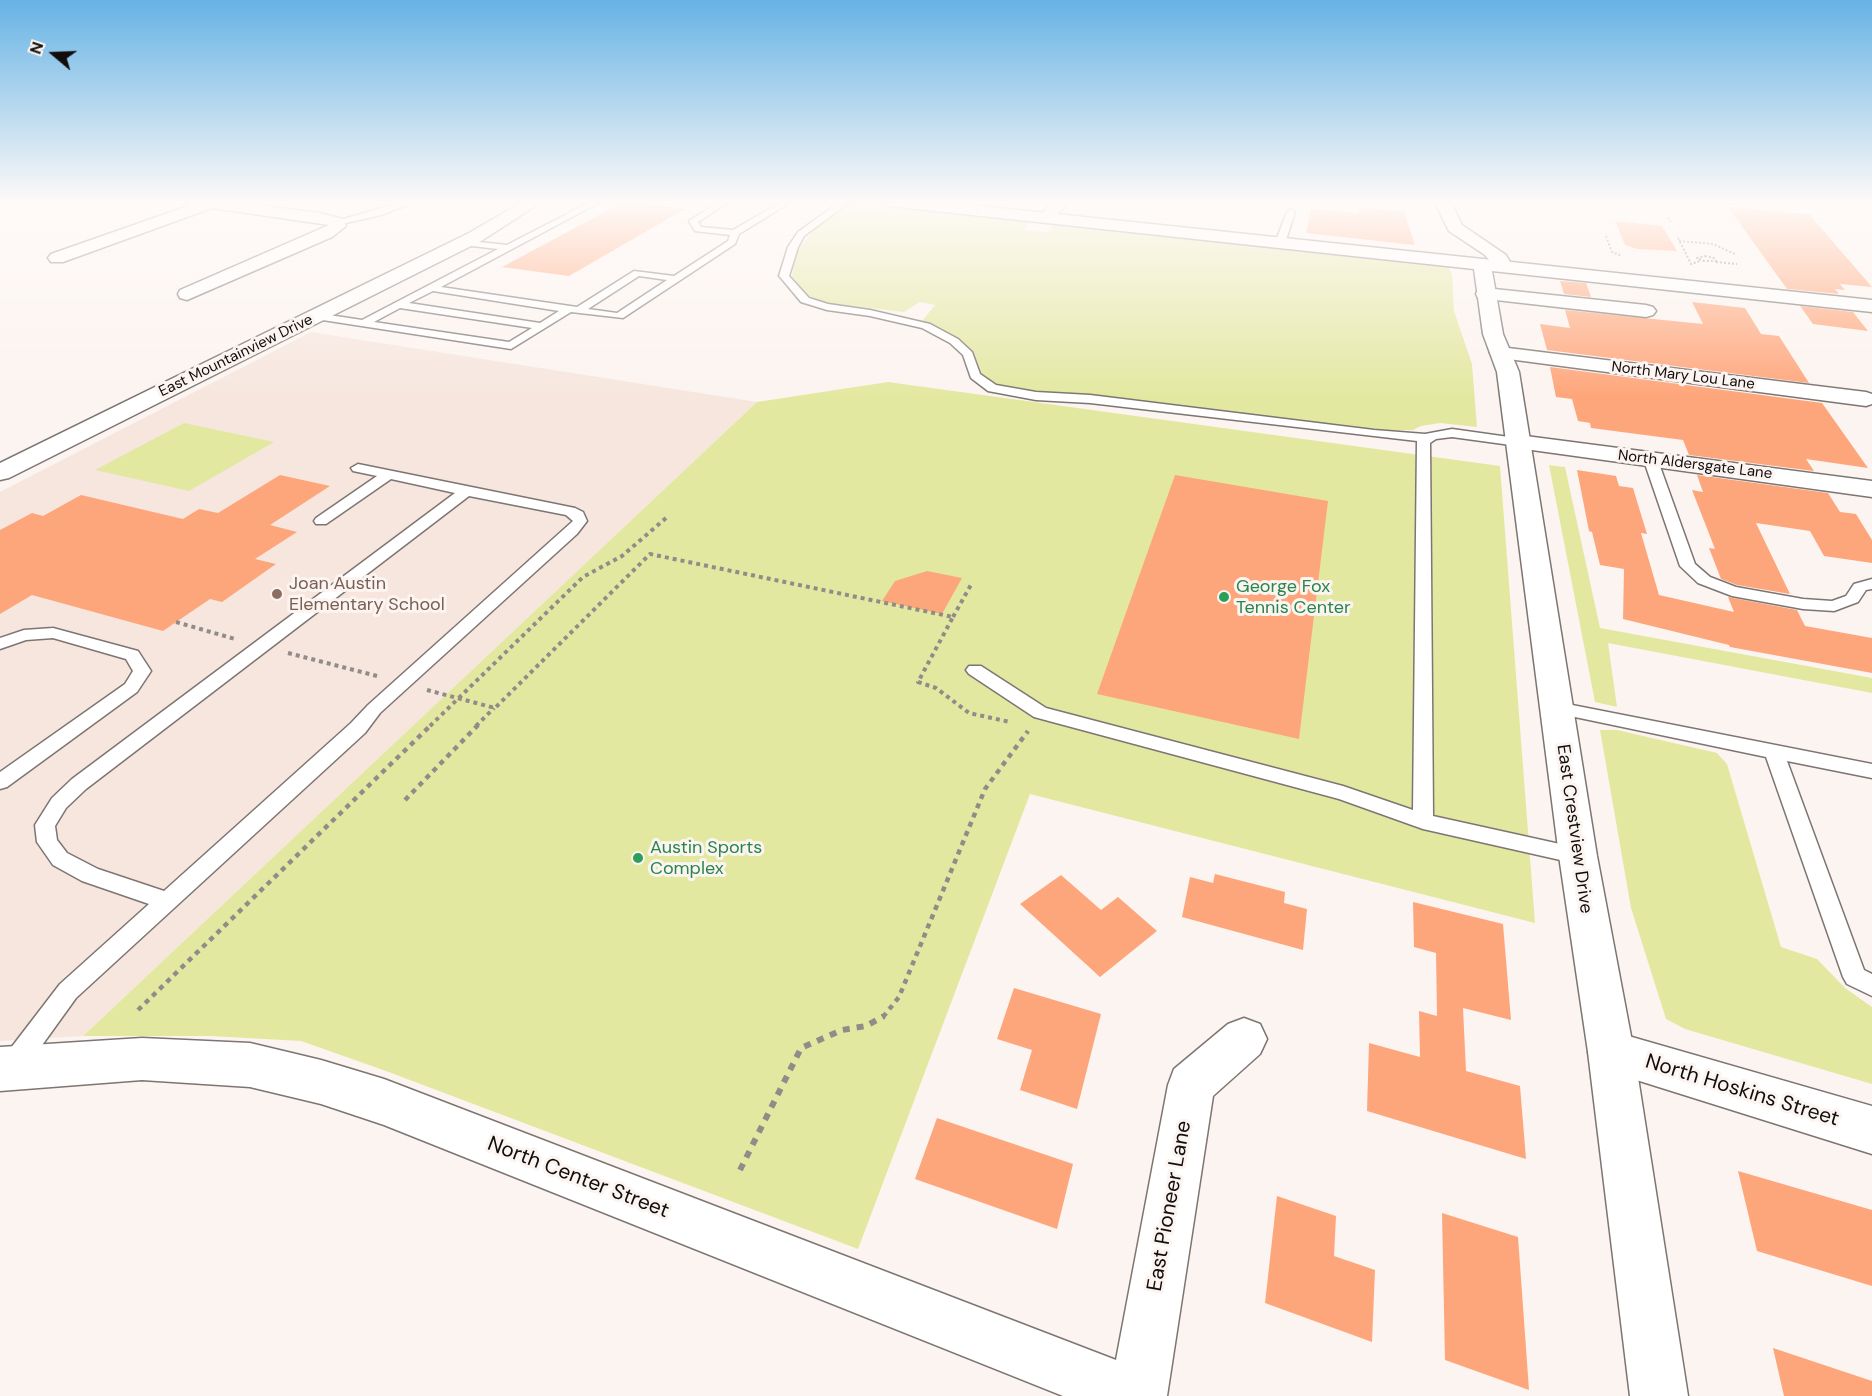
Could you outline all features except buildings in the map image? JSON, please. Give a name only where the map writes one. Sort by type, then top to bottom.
[{"type":"street","points":[[187,294],[252,266]]},
{"type":"street","name":"East Mountainview Drive","points":[[0,473],[415,266]]},
{"type":"street","points":[[1411,266],[1646,311]]},
{"type":"street","points":[[1484,279],[1503,267],[1872,306]]},
{"type":"street","name":"East Crestview Drive","points":[[1484,279],[1492,333],[1508,372],[1578,856],[1611,1052],[1659,1396]]},
{"type":"street","name":"North Mary Lou Lane","points":[[1500,353],[1866,399]]},
{"type":"street","name":"North Aldersgate Lane","points":[[1518,442],[1650,458],[1871,491]]},
{"type":"street","name":"East Pioneer Lane","points":[[1137,1396],[1191,1085],[1244,1039]]},
{"type":"street","name":"North Hoskins Street","points":[[1611,1052],[1872,1130]]},
{"type":"street","name":"North Center Street","points":[[6,1069],[142,1059],[250,1065],[321,1082],[384,1102],[1137,1396]]},
{"type":"lane","points":[[364,323],[473,266]]},
{"type":"lane","points":[[431,288],[620,316],[695,266]]},
{"type":"lane","points":[[787,266],[784,276],[805,300],[827,307],[870,313],[926,326],[954,341],[968,354],[975,376],[992,388],[1036,396],[1090,399],[1374,434],[1426,438],[1432,435],[1452,433],[1518,442]]},
{"type":"lane","points":[[316,316],[511,346],[541,326],[638,273],[676,279]]},
{"type":"lane","points":[[399,305],[541,326]]},
{"type":"lane","points":[[1423,820],[1423,442],[1426,438]]},
{"type":"lane","points":[[1650,458],[1688,566],[1704,580],[1732,591],[1803,604],[1834,606],[1852,599],[1860,587],[1872,584]]},
{"type":"lane","points":[[6,1069],[68,991],[580,521],[578,515],[570,511],[358,468]]},
{"type":"lane","points":[[321,521],[389,474]]},
{"type":"lane","points":[[167,901],[90,875],[60,859],[47,842],[45,825],[59,803],[79,784],[466,491]]},
{"type":"lane","points":[[0,644],[24,635],[53,633],[132,655],[142,671],[131,688],[0,782]]},
{"type":"lane","points":[[975,670],[1040,713],[1343,793],[1423,820],[1578,856]]},
{"type":"lane","points":[[1557,708],[1872,771]]},
{"type":"lane","points":[[1774,752],[1855,977],[1872,986]]},
{"type":"path","points":[[1734,266],[1737,270]]},
{"type":"path","points":[[138,1010],[583,577],[622,556],[666,518]]},
{"type":"path","points":[[405,800],[650,554],[953,618]]},
{"type":"path","points":[[972,583],[918,682],[936,688],[969,713],[1010,722]]},
{"type":"path","points":[[176,622],[238,639]]},
{"type":"path","points":[[282,651],[386,679]]},
{"type":"path","points":[[423,689],[495,708]]},
{"type":"path","points":[[740,1170],[801,1048],[842,1030],[866,1026],[881,1019],[898,997],[985,789],[1029,730]]},
{"type":"shaded area","name":"Joan Austin Elementary School","points":[[311,332],[757,402],[83,1036],[0,1041],[0,492]]},
{"type":"green space","points":[[794,266],[1432,266],[1449,268],[1452,274],[1454,311],[1472,364],[1477,427],[1440,423],[1421,426],[1413,430],[1371,431],[1091,395],[1037,393],[1002,387],[979,376],[971,352],[942,330],[922,321],[935,305],[920,302],[904,312],[818,302],[791,282]]},
{"type":"green space","name":"Austin Sports Complex","points":[[888,382],[1500,466],[1535,923],[1030,794],[858,1249],[301,1041],[210,1036],[83,1036],[757,402]]},
{"type":"green space","points":[[184,423],[274,442],[189,491],[95,470]]},
{"type":"green space","points":[[1549,465],[1565,467],[1600,628],[1872,678],[1872,693],[1608,643],[1617,707],[1595,702]]},
{"type":"green space","points":[[1600,730],[1617,730],[1717,753],[1727,764],[1781,947],[1817,959],[1845,988],[1872,1007],[1872,1084],[1685,1029],[1666,1019],[1631,908]]},
{"type":"place","name":"Joan Austin Elementary School","points":[[277,594]]},
{"type":"place","name":"George Fox Tennis Center","points":[[1224,597]]},
{"type":"place","name":"Austin Sports Complex","points":[[638,858]]}]
